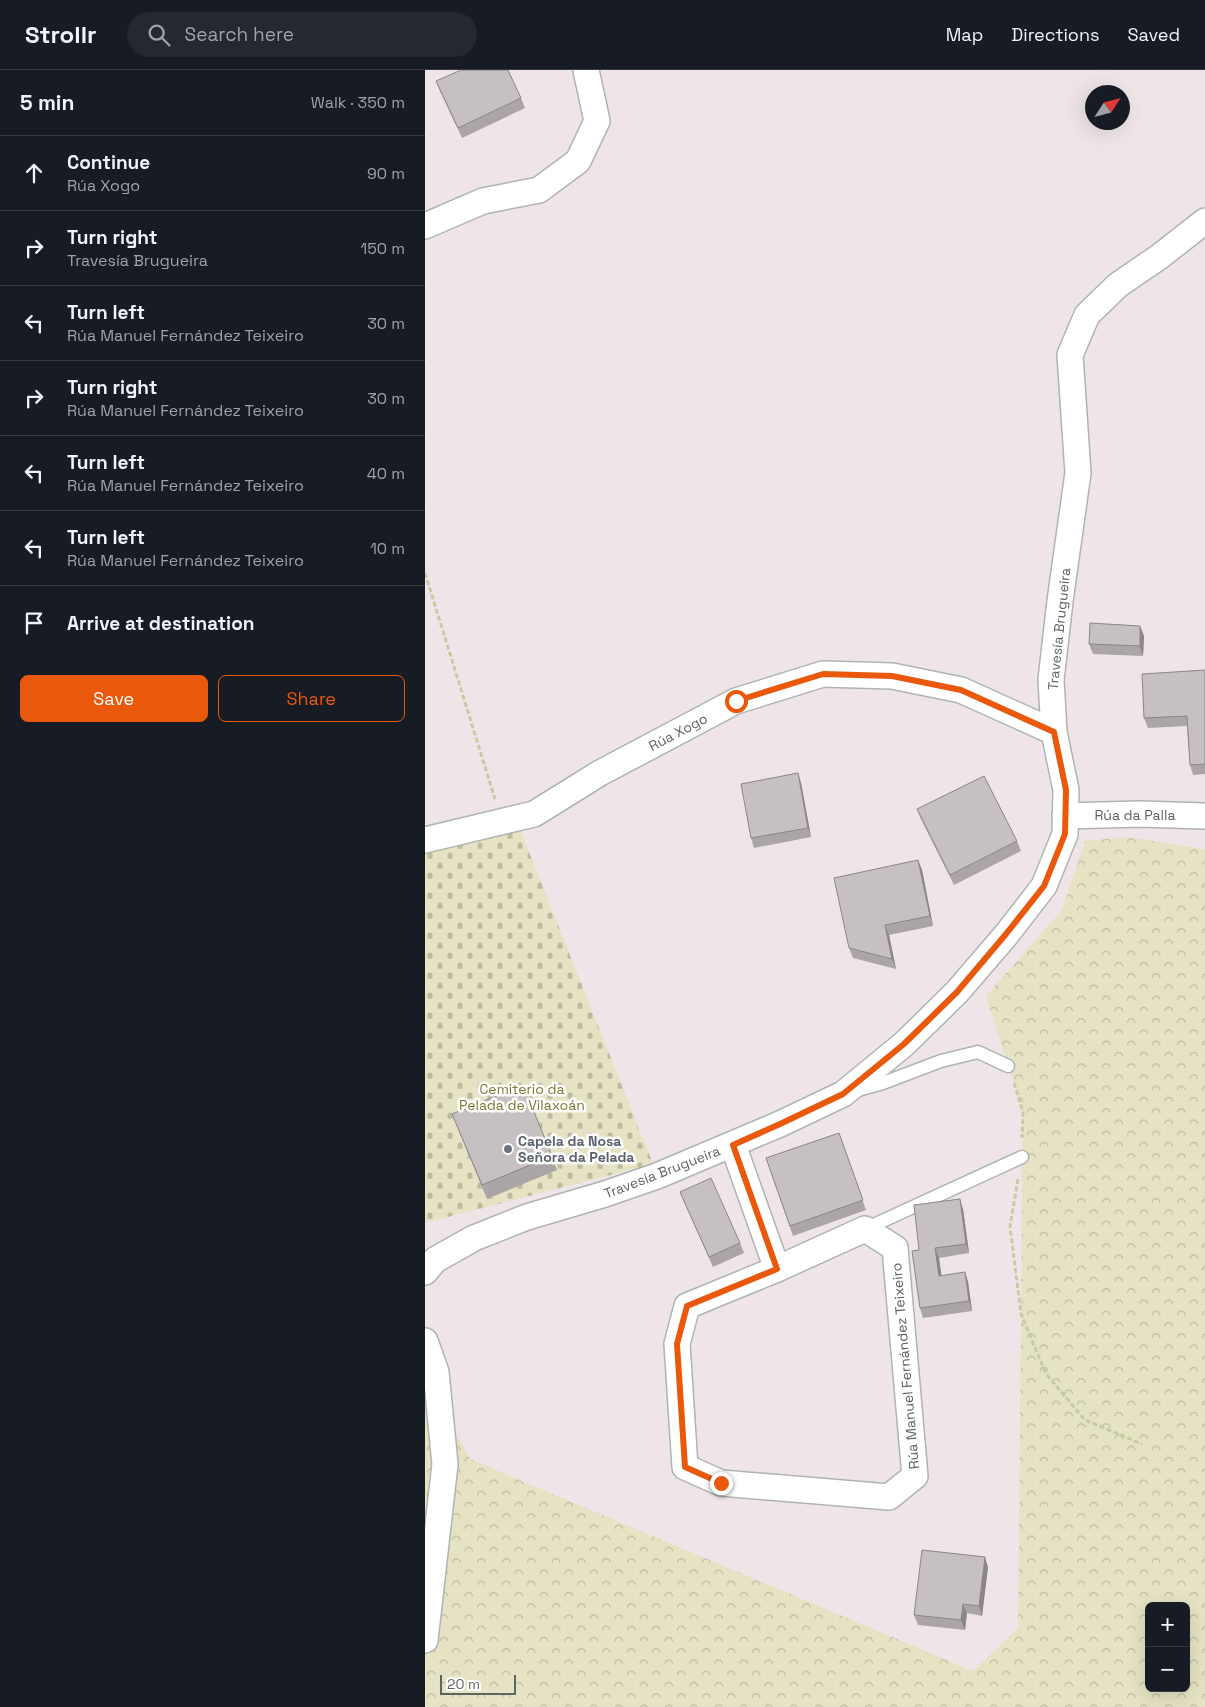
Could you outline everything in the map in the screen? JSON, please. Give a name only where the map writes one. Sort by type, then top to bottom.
[{"type":"street","points":[[425,226],[483,201],[539,190],[578,161],[597,121],[586,70]]},
{"type":"street","name":"Travesía Brugueira","points":[[425,1272],[435,1260],[473,1238],[527,1217],[649,1179],[733,1145],[843,1094],[904,1044],[957,992],[1044,886],[1065,834],[1066,790],[1054,732],[1051,680],[1078,473],[1070,355],[1087,315],[1118,285],[1159,257],[1205,221]]},
{"type":"street","name":"Rúa Xogo","points":[[425,840],[534,814],[601,773],[736,701],[823,674],[892,676],[961,690],[1054,732]]},
{"type":"street","name":"Rúa da Palla","points":[[1065,816],[1139,814],[1205,816]]},
{"type":"street","points":[[733,1145],[777,1269]]},
{"type":"street","name":"Rúa Manuel Fernández Teixeiro","points":[[865,1229],[895,1248],[915,1476],[889,1496],[721,1483],[685,1467],[677,1344],[687,1306],[777,1269],[865,1229]]},
{"type":"street","points":[[425,1341],[436,1372],[445,1464],[425,1640]]},
{"type":"lane","points":[[843,1094],[883,1083],[941,1061],[977,1052],[1008,1066]]},
{"type":"lane","points":[[865,1229],[1022,1157]]},
{"type":"path","points":[[425,573],[503,821]]},
{"type":"path","points":[[1008,1066],[1023,1112],[1022,1157],[1010,1226],[1021,1314],[1046,1374],[1085,1420],[1142,1444]]},
{"type":"green space","name":"Cemiterio da Pelada de Vilaxoán","points":[[518,824],[653,1164],[425,1223],[425,852]]},
{"type":"green space","points":[[1127,837],[1205,849],[1205,1707],[425,1707],[425,1378],[470,1459],[973,1671],[1018,1628],[1023,1112],[986,996],[1062,910],[1085,841]]},
{"type":"building","points":[[461,70],[508,70],[521,98],[458,128],[436,81]]},
{"type":"building","points":[[1090,623],[1140,626],[1140,646],[1089,644]]},
{"type":"building","points":[[1205,670],[1205,764],[1190,765],[1187,716],[1144,718],[1142,674]]},
{"type":"building","points":[[798,773],[808,828],[751,838],[741,784]]},
{"type":"building","points":[[984,776],[1017,841],[950,875],[917,809]]},
{"type":"building","points":[[918,860],[930,916],[885,925],[892,959],[849,948],[834,878]]},
{"type":"building","name":"Capela da Nosa Señora da Pelada","points":[[523,1085],[552,1156],[482,1185],[452,1114]]},
{"type":"building","points":[[839,1133],[863,1200],[790,1226],[766,1158]]},
{"type":"building","points":[[711,1178],[740,1243],[709,1257],[680,1192]]},
{"type":"building","points":[[960,1199],[966,1244],[935,1248],[939,1276],[965,1272],[969,1301],[920,1308],[912,1251],[919,1250],[914,1205]]},
{"type":"building","points":[[922,1550],[985,1557],[979,1606],[963,1604],[961,1620],[914,1615]]},
{"type":"place","name":"Capela da Nosa Señora da Pelada","points":[[508,1149]]},
{"type":"route","points":[[721,1483],[685,1467],[677,1344],[687,1306],[777,1269],[733,1145],[843,1094],[904,1044],[957,992],[1044,886],[1065,834],[1066,790],[1054,732],[961,690],[892,676],[823,674],[736,701]]}]
